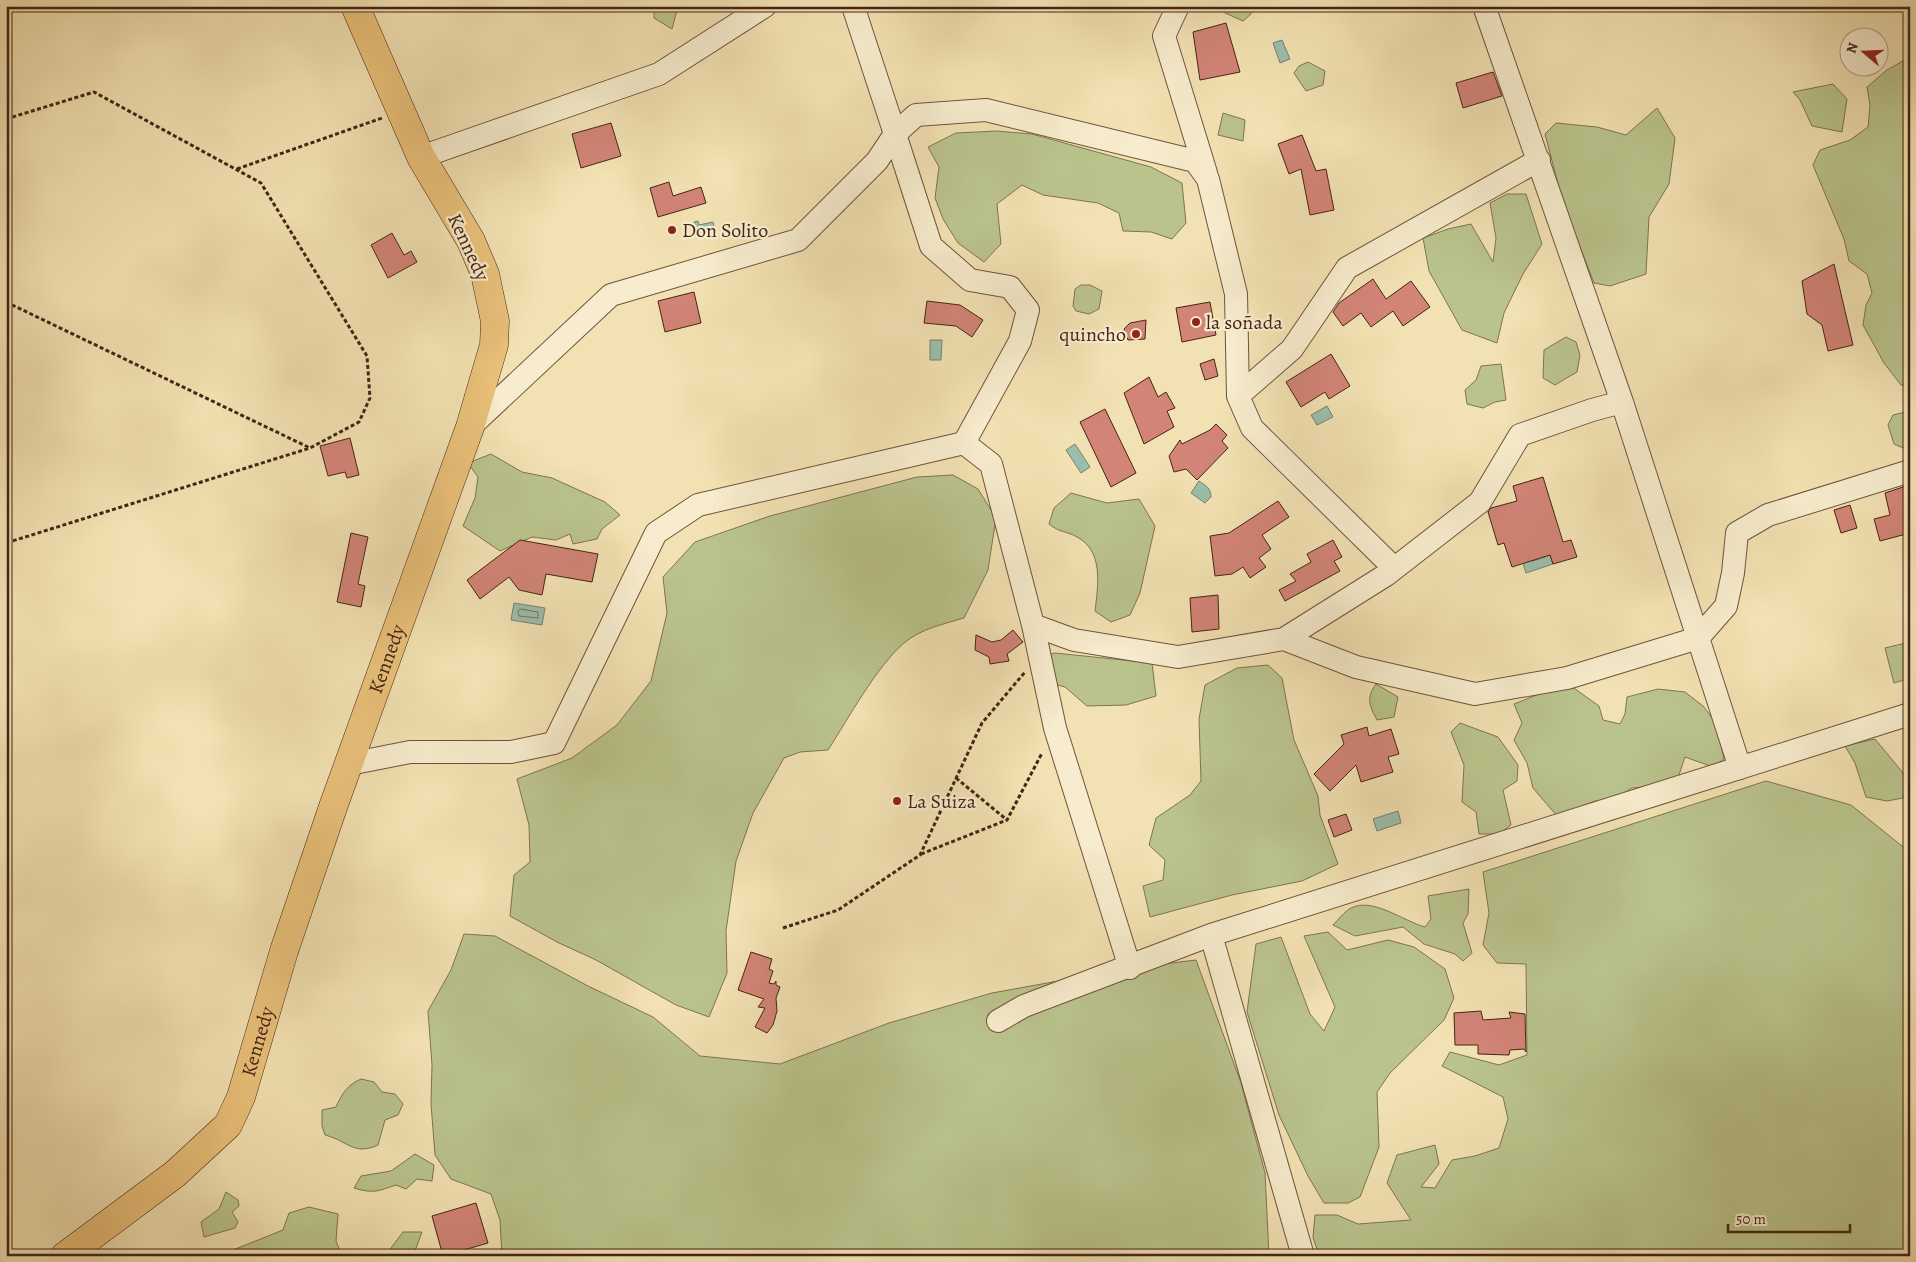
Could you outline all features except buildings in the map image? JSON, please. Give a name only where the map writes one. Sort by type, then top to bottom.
[{"type":"main road","name":"Kennedy","points":[[65,1256],[175,1174],[228,1125],[240,1097],[284,952],[349,764],[470,427],[494,344],[495,321],[485,274],[471,241],[421,157],[355,6]]},
{"type":"street","points":[[421,157],[659,74],[766,6]]},
{"type":"street","points":[[349,764],[410,752],[511,752],[554,742],[656,533],[698,505],[964,443],[1020,341],[1028,310],[1010,287],[970,280],[931,246],[853,6]]},
{"type":"street","points":[[1178,6],[1164,36],[1208,179],[1236,294],[1238,396],[1252,428],[1394,568]]},
{"type":"street","points":[[1484,6],[1622,402],[1740,768]]},
{"type":"street","points":[[470,427],[611,295],[798,240],[877,161],[895,134],[916,115],[986,110],[1195,161],[1208,179]]},
{"type":"street","points":[[1238,396],[1292,348],[1347,268],[1539,160]]},
{"type":"street","points":[[1033,626],[1074,640],[1178,657],[1284,639],[1394,568],[1480,502],[1520,435],[1592,410],[1622,402]]},
{"type":"street","points":[[964,443],[991,464],[1033,626],[1055,728],[1130,968]]},
{"type":"street","points":[[1284,639],[1356,667],[1475,694],[1567,678],[1698,638],[1726,606],[1734,573],[1737,532],[1768,515],[1910,471]]},
{"type":"street","points":[[998,1021],[1024,1006],[1130,968],[1211,935],[1910,714]]},
{"type":"street","points":[[1211,935],[1303,1256]]},
{"type":"path","points":[[6,119],[94,92],[261,183],[366,356],[370,398],[359,422],[310,448],[6,543]]},
{"type":"path","points":[[236,170],[402,112]]},
{"type":"path","points":[[6,302],[310,448]]},
{"type":"path","points":[[920,854],[982,723],[1018,678],[1040,658]]},
{"type":"path","points":[[783,928],[838,910],[920,854],[1007,820],[1055,728]]},
{"type":"path","points":[[956,778],[1007,820]]},
{"type":"green space","points":[[654,6],[678,6],[672,29],[654,18]]},
{"type":"green space","points":[[1225,6],[1252,6],[1251,14],[1243,21],[1223,12]]},
{"type":"green space","points":[[1910,57],[1910,387],[1901,385],[1884,363],[1863,325],[1866,305],[1872,293],[1867,274],[1849,261],[1844,239],[1813,165],[1820,150],[1850,140],[1868,127],[1870,105],[1867,87],[1878,78],[1888,78],[1888,69]]},
{"type":"green space","points":[[1308,62],[1325,71],[1323,85],[1306,91],[1294,73],[1299,66]]},
{"type":"green space","points":[[1833,84],[1847,99],[1842,132],[1812,126],[1800,100],[1793,92]]},
{"type":"green space","points":[[1657,108],[1675,138],[1669,184],[1649,217],[1646,274],[1610,286],[1594,283],[1563,203],[1545,134],[1556,123],[1597,127],[1626,135]]},
{"type":"green space","points":[[1223,113],[1245,120],[1243,141],[1218,135]]},
{"type":"green space","points":[[997,131],[1032,134],[1151,167],[1182,183],[1186,223],[1172,239],[1151,232],[1123,231],[1119,213],[1098,203],[1043,195],[1022,185],[997,204],[1001,244],[984,262],[958,243],[943,219],[935,198],[939,167],[928,147],[956,133]]},
{"type":"green space","points":[[1507,194],[1526,194],[1542,244],[1523,274],[1504,313],[1497,343],[1462,330],[1429,271],[1423,238],[1448,229],[1471,224],[1493,262],[1496,238],[1490,203]]},
{"type":"green space","points":[[1081,285],[1090,285],[1102,291],[1099,309],[1089,314],[1076,311],[1073,306],[1075,289]]},
{"type":"green space","points":[[1566,337],[1576,342],[1580,355],[1577,372],[1555,385],[1543,378],[1544,350]]},
{"type":"green space","points":[[1501,364],[1506,400],[1495,402],[1483,408],[1467,404],[1465,390],[1476,380],[1481,366]]},
{"type":"green space","points":[[1910,411],[1910,451],[1894,444],[1888,425],[1893,415]]},
{"type":"green space","points":[[491,454],[522,472],[552,478],[605,502],[620,515],[602,529],[597,539],[573,544],[570,534],[556,540],[532,537],[500,551],[463,526],[475,498],[478,477],[468,463]]},
{"type":"green space","points":[[953,475],[978,489],[996,518],[988,570],[964,618],[917,634],[894,653],[863,694],[828,750],[800,752],[784,758],[753,813],[736,861],[726,931],[727,973],[709,1017],[676,1005],[596,960],[557,942],[510,916],[514,875],[530,862],[529,825],[517,779],[572,758],[617,725],[651,681],[667,613],[663,577],[695,542],[770,516],[917,477]]},
{"type":"green space","points":[[1071,493],[1107,503],[1139,499],[1155,526],[1140,593],[1130,615],[1111,622],[1095,611],[1098,580],[1092,551],[1086,543],[1077,537],[1049,524],[1054,508]]},
{"type":"green space","points":[[1910,642],[1910,678],[1894,683],[1885,648]]},
{"type":"green space","points":[[1055,653],[1152,663],[1156,696],[1126,705],[1087,706],[1065,687],[1043,681],[1046,655]]},
{"type":"green space","points":[[1268,665],[1282,678],[1294,740],[1318,796],[1320,815],[1338,864],[1302,881],[1232,895],[1150,917],[1143,886],[1163,880],[1165,860],[1149,845],[1156,818],[1190,795],[1201,781],[1199,719],[1205,685],[1237,668]]},
{"type":"green space","points":[[1376,684],[1398,697],[1394,717],[1377,720],[1370,702],[1371,693]]},
{"type":"green space","points":[[1571,686],[1599,706],[1603,720],[1620,724],[1625,714],[1627,697],[1658,689],[1685,692],[1703,706],[1717,724],[1724,759],[1713,767],[1685,757],[1676,784],[1632,788],[1614,799],[1595,801],[1557,816],[1533,788],[1527,763],[1514,740],[1522,723],[1514,704],[1547,691]]},
{"type":"green space","points":[[1460,723],[1498,737],[1518,765],[1517,781],[1503,790],[1511,825],[1499,834],[1479,834],[1476,812],[1462,802],[1464,765],[1451,732]]},
{"type":"green space","points":[[1875,739],[1908,779],[1903,798],[1887,801],[1866,797],[1855,763],[1845,746]]},
{"type":"green space","points":[[1766,781],[1851,805],[1907,850],[1910,856],[1910,1256],[1319,1256],[1313,1237],[1315,1215],[1337,1215],[1358,1224],[1411,1220],[1387,1183],[1397,1155],[1435,1145],[1439,1164],[1421,1187],[1435,1188],[1452,1160],[1475,1156],[1499,1148],[1508,1119],[1503,1097],[1442,1066],[1450,1052],[1499,1065],[1527,1055],[1526,964],[1497,963],[1483,945],[1489,913],[1483,872]]},
{"type":"green space","points":[[1469,889],[1468,914],[1463,923],[1472,953],[1463,961],[1455,954],[1424,944],[1403,927],[1355,936],[1333,925],[1351,908],[1369,905],[1425,927],[1431,919],[1428,896]]},
{"type":"green space","points":[[1328,932],[1347,950],[1388,940],[1414,947],[1445,969],[1454,998],[1444,1020],[1390,1073],[1377,1092],[1379,1147],[1360,1197],[1348,1203],[1324,1203],[1308,1176],[1279,1115],[1247,1012],[1256,944],[1281,937],[1310,1014],[1324,1031],[1335,1007],[1304,936]]},
{"type":"green space","points":[[464,934],[495,936],[588,986],[653,1017],[700,1056],[780,1064],[889,1023],[992,993],[1130,968],[1196,960],[1241,1083],[1265,1173],[1269,1256],[502,1256],[500,1220],[491,1194],[451,1179],[435,1155],[431,1104],[432,1065],[428,1011],[451,970]]},
{"type":"green space","points":[[361,1079],[374,1082],[382,1092],[395,1094],[403,1104],[398,1115],[385,1120],[378,1145],[363,1149],[325,1135],[322,1126],[322,1110],[336,1107],[346,1090]]},
{"type":"green space","points":[[415,1154],[434,1165],[432,1181],[417,1179],[406,1189],[396,1185],[376,1191],[354,1188],[361,1176],[391,1171]]},
{"type":"green space","points":[[226,1192],[238,1200],[239,1206],[232,1212],[238,1222],[235,1228],[204,1237],[201,1222],[219,1209]]},
{"type":"green space","points":[[309,1207],[338,1214],[336,1241],[342,1256],[229,1256],[233,1250],[283,1230],[289,1213]]},
{"type":"green space","points":[[403,1232],[422,1232],[413,1256],[385,1256]]},
{"type":"water","points":[[1282,40],[1290,59],[1280,63],[1273,43]]},
{"type":"water","points":[[698,221],[699,225],[713,222],[715,231],[698,236],[694,222]]},
{"type":"water","points":[[930,340],[942,340],[941,360],[930,360]]},
{"type":"water","points":[[1327,406],[1333,417],[1317,425],[1311,415]]},
{"type":"water","points":[[1075,444],[1090,467],[1081,473],[1066,450]]},
{"type":"water","points":[[1199,481],[1208,487],[1210,491],[1211,497],[1205,503],[1191,493]]},
{"type":"water","points":[[1550,555],[1553,564],[1526,573],[1521,557],[1533,561]]},
{"type":"water","points":[[514,603],[545,608],[542,625],[511,620]]},
{"type":"water","points":[[1398,811],[1401,823],[1377,831],[1373,819]]},
{"type":"place","name":"Don Solito","points":[[672,230]]},
{"type":"place","name":"la soñada","points":[[1196,322]]},
{"type":"place","name":"quincho","points":[[1136,334]]},
{"type":"place","name":"La Suiza","points":[[897,801]]}]
